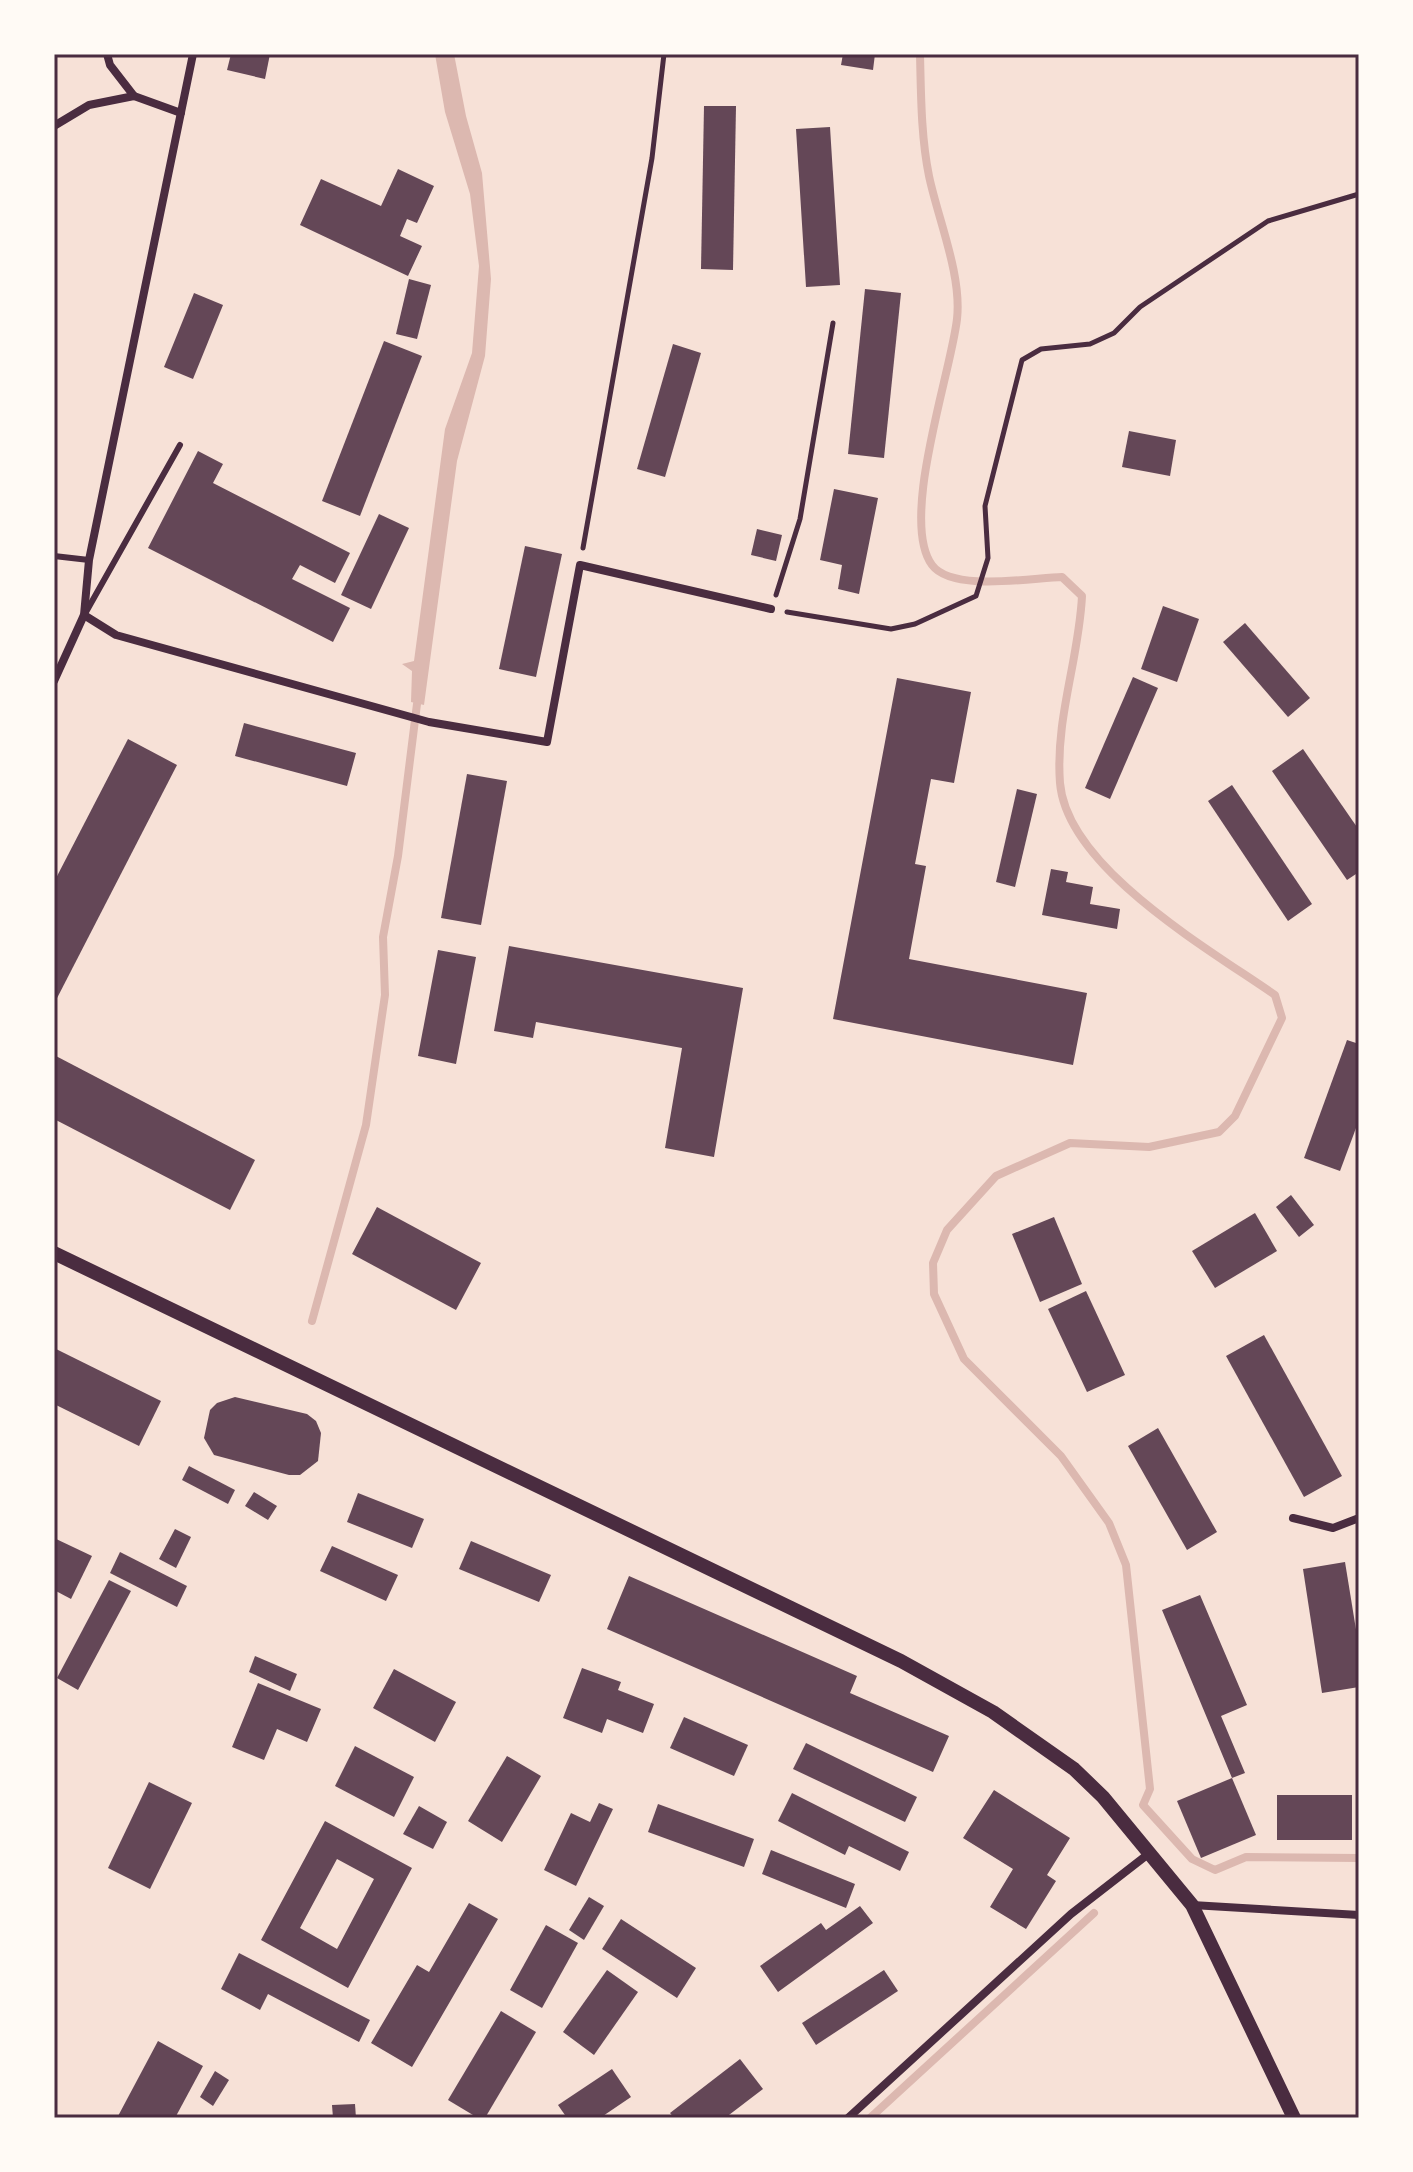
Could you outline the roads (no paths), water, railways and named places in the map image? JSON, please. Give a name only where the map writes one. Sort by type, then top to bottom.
[{"type":"street","points":[[107,54],[110,65],[134,96]]},
{"type":"street","points":[[54,681],[84,615],[89,560],[193,54]]},
{"type":"street","points":[[54,126],[89,105],[134,96],[181,113]]},
{"type":"street","points":[[84,615],[116,635],[429,722],[547,742],[580,565],[771,609]]},
{"type":"street","points":[[54,1253],[949,1686],[993,1712],[1074,1769],[1103,1797],[1147,1855],[1192,1905],[1294,2118]]},
{"type":"street","points":[[1293,1518],[1333,1528],[1359,1518]]},
{"type":"street","points":[[848,2118],[1071,1914],[1147,1855]]},
{"type":"street","points":[[1192,1905],[1359,1915]]},
{"type":"lane","points":[[84,615],[180,445]]},
{"type":"lane","points":[[54,556],[89,560]]},
{"type":"waterway","points":[[920,54],[926,161],[953,266],[958,302],[953,343],[924,482],[921,515],[923,544],[932,565],[956,578],[992,582],[1062,577],[1082,596],[1059,759],[1060,783],[1069,815],[1087,846],[1114,875],[1145,904],[1275,995],[1282,1018],[1235,1116],[1219,1132],[1149,1147],[1070,1143],[996,1176],[947,1230],[933,1263],[934,1294],[964,1359],[1061,1456],[1109,1523],[1126,1565],[1150,1789],[1143,1805],[1192,1859],[1215,1870],[1246,1857],[1359,1858]]},
{"type":"waterway","points":[[312,1321],[366,1125],[385,995],[383,937],[398,856],[417,704]]},
{"type":"waterway","points":[[870,2118],[1094,1913]]}]
